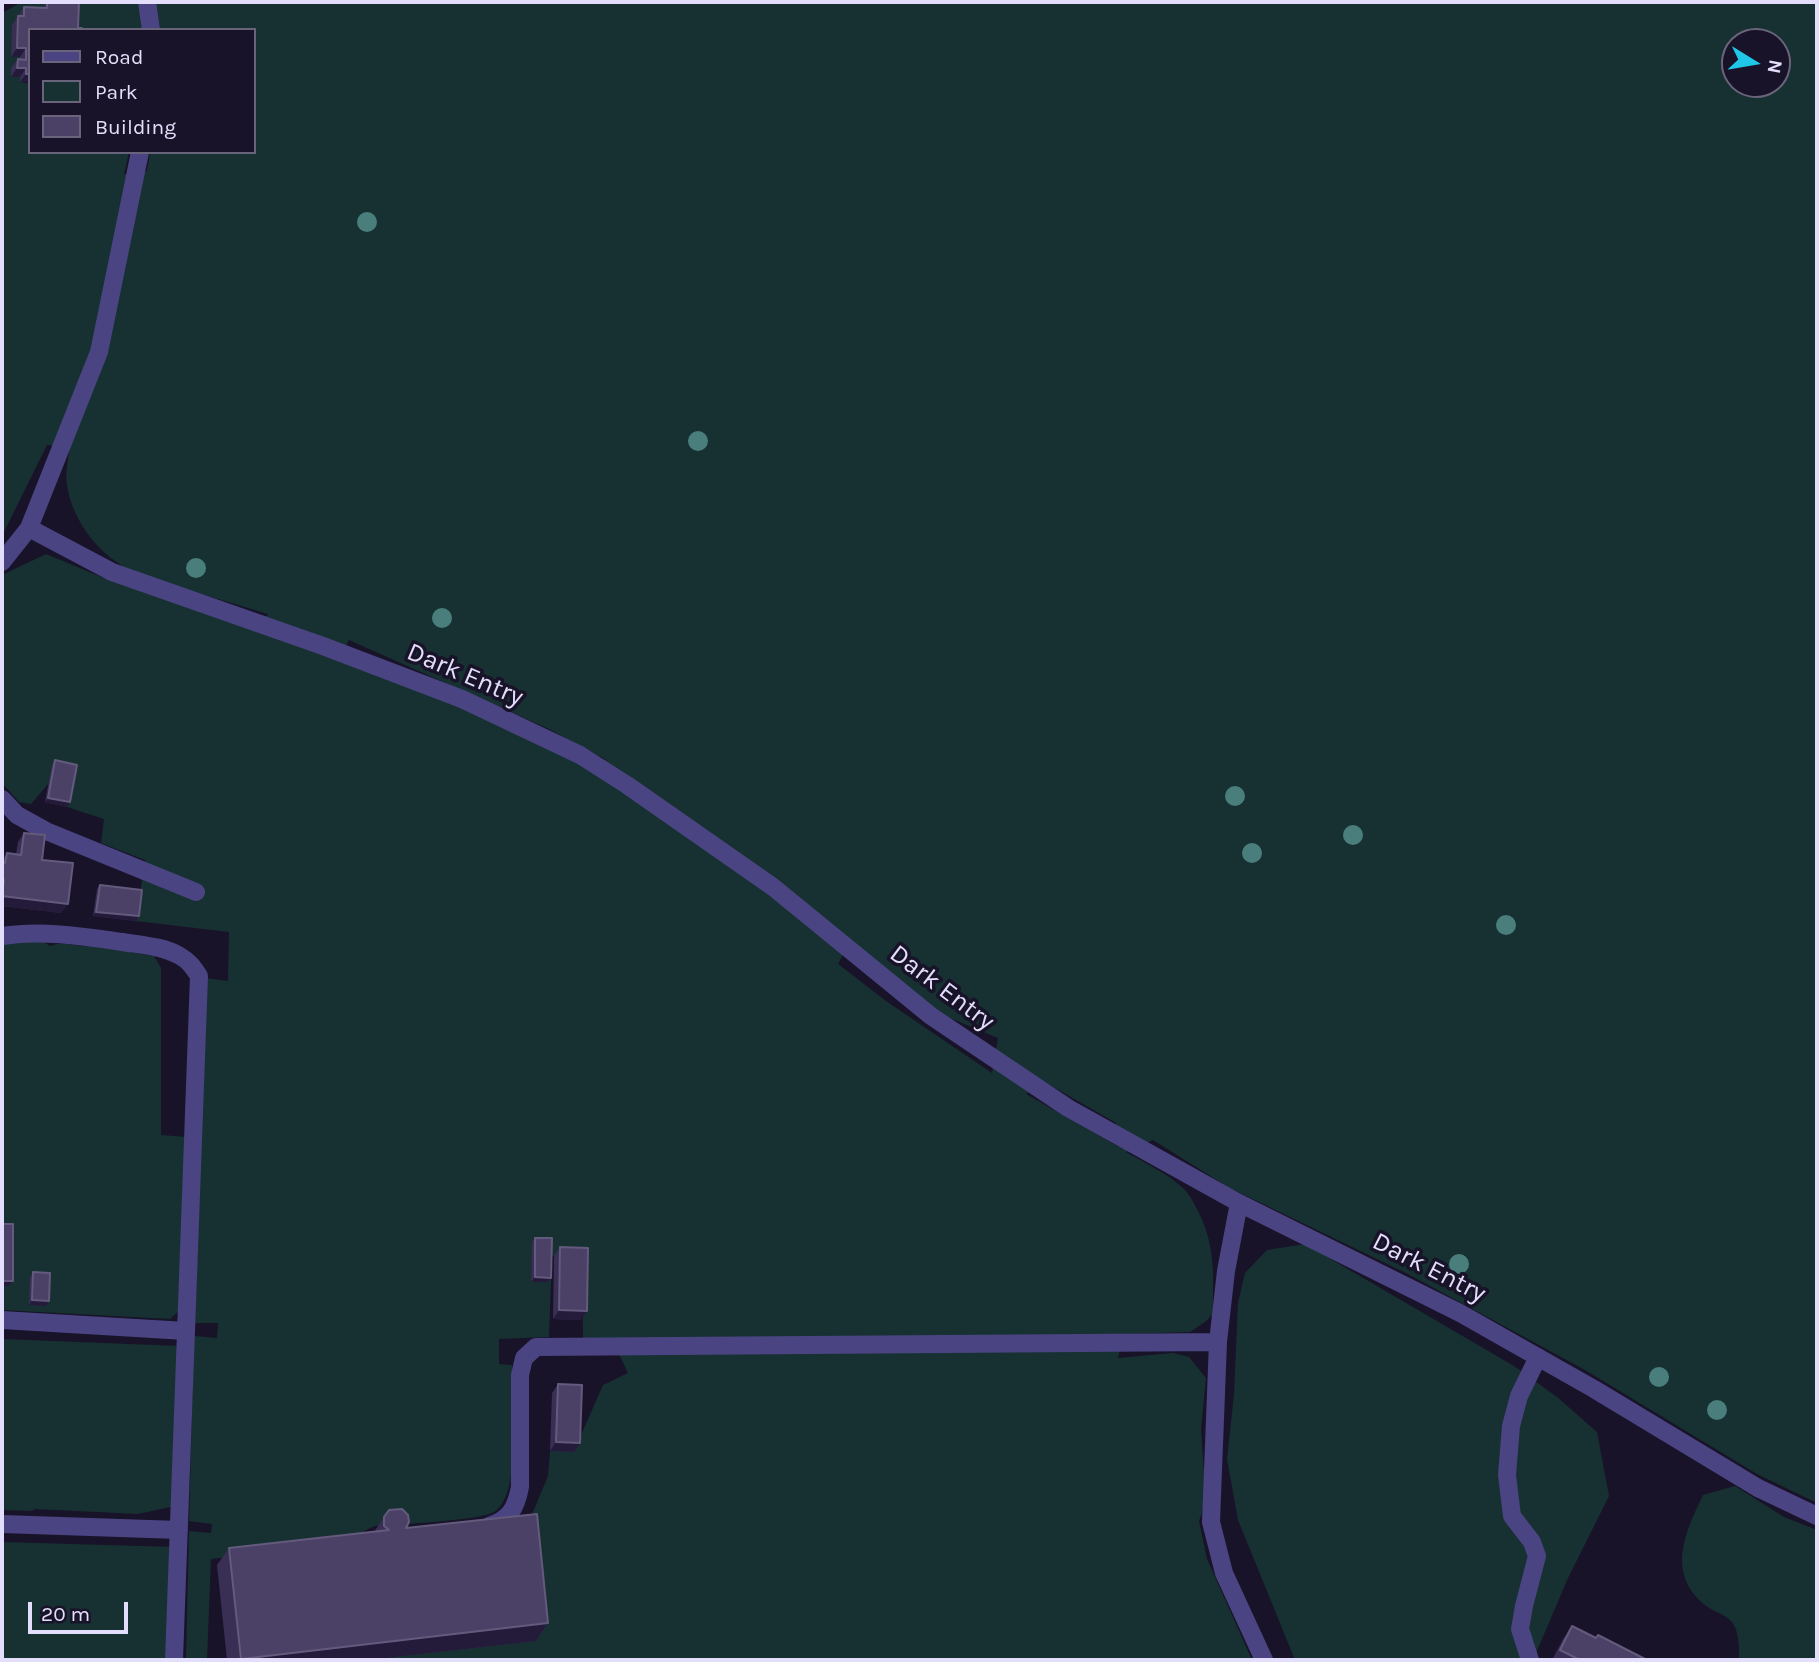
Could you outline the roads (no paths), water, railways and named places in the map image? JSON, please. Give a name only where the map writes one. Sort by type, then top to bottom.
[{"type":"street","points":[[147,2],[151,28]]},
{"type":"street","points":[[2,562],[29,528],[99,352],[140,154]]},
{"type":"street","name":"Dark Entry","points":[[29,528],[112,572],[323,646],[462,699],[580,755],[773,887],[931,1016],[1068,1108],[1239,1203],[1435,1300],[1538,1357],[1758,1488],[1817,1516]]},
{"type":"street","points":[[2,799],[17,816],[46,831],[196,892]]},
{"type":"street","points":[[2,936],[64,934],[155,947],[178,955],[191,964],[199,976],[174,1660]]},
{"type":"street","points":[[1239,1203],[1226,1271],[1218,1342],[1211,1522],[1224,1573],[1264,1660]]},
{"type":"street","points":[[2,1320],[186,1331]]},
{"type":"street","points":[[468,1528],[492,1526],[509,1516],[516,1505],[520,1487],[520,1375],[524,1358],[536,1347],[1218,1342]]},
{"type":"street","points":[[1530,1660],[1520,1629],[1537,1556],[1532,1542],[1512,1516],[1507,1475],[1511,1426],[1519,1396],[1538,1357]]},
{"type":"street","points":[[2,1524],[179,1530]]}]
